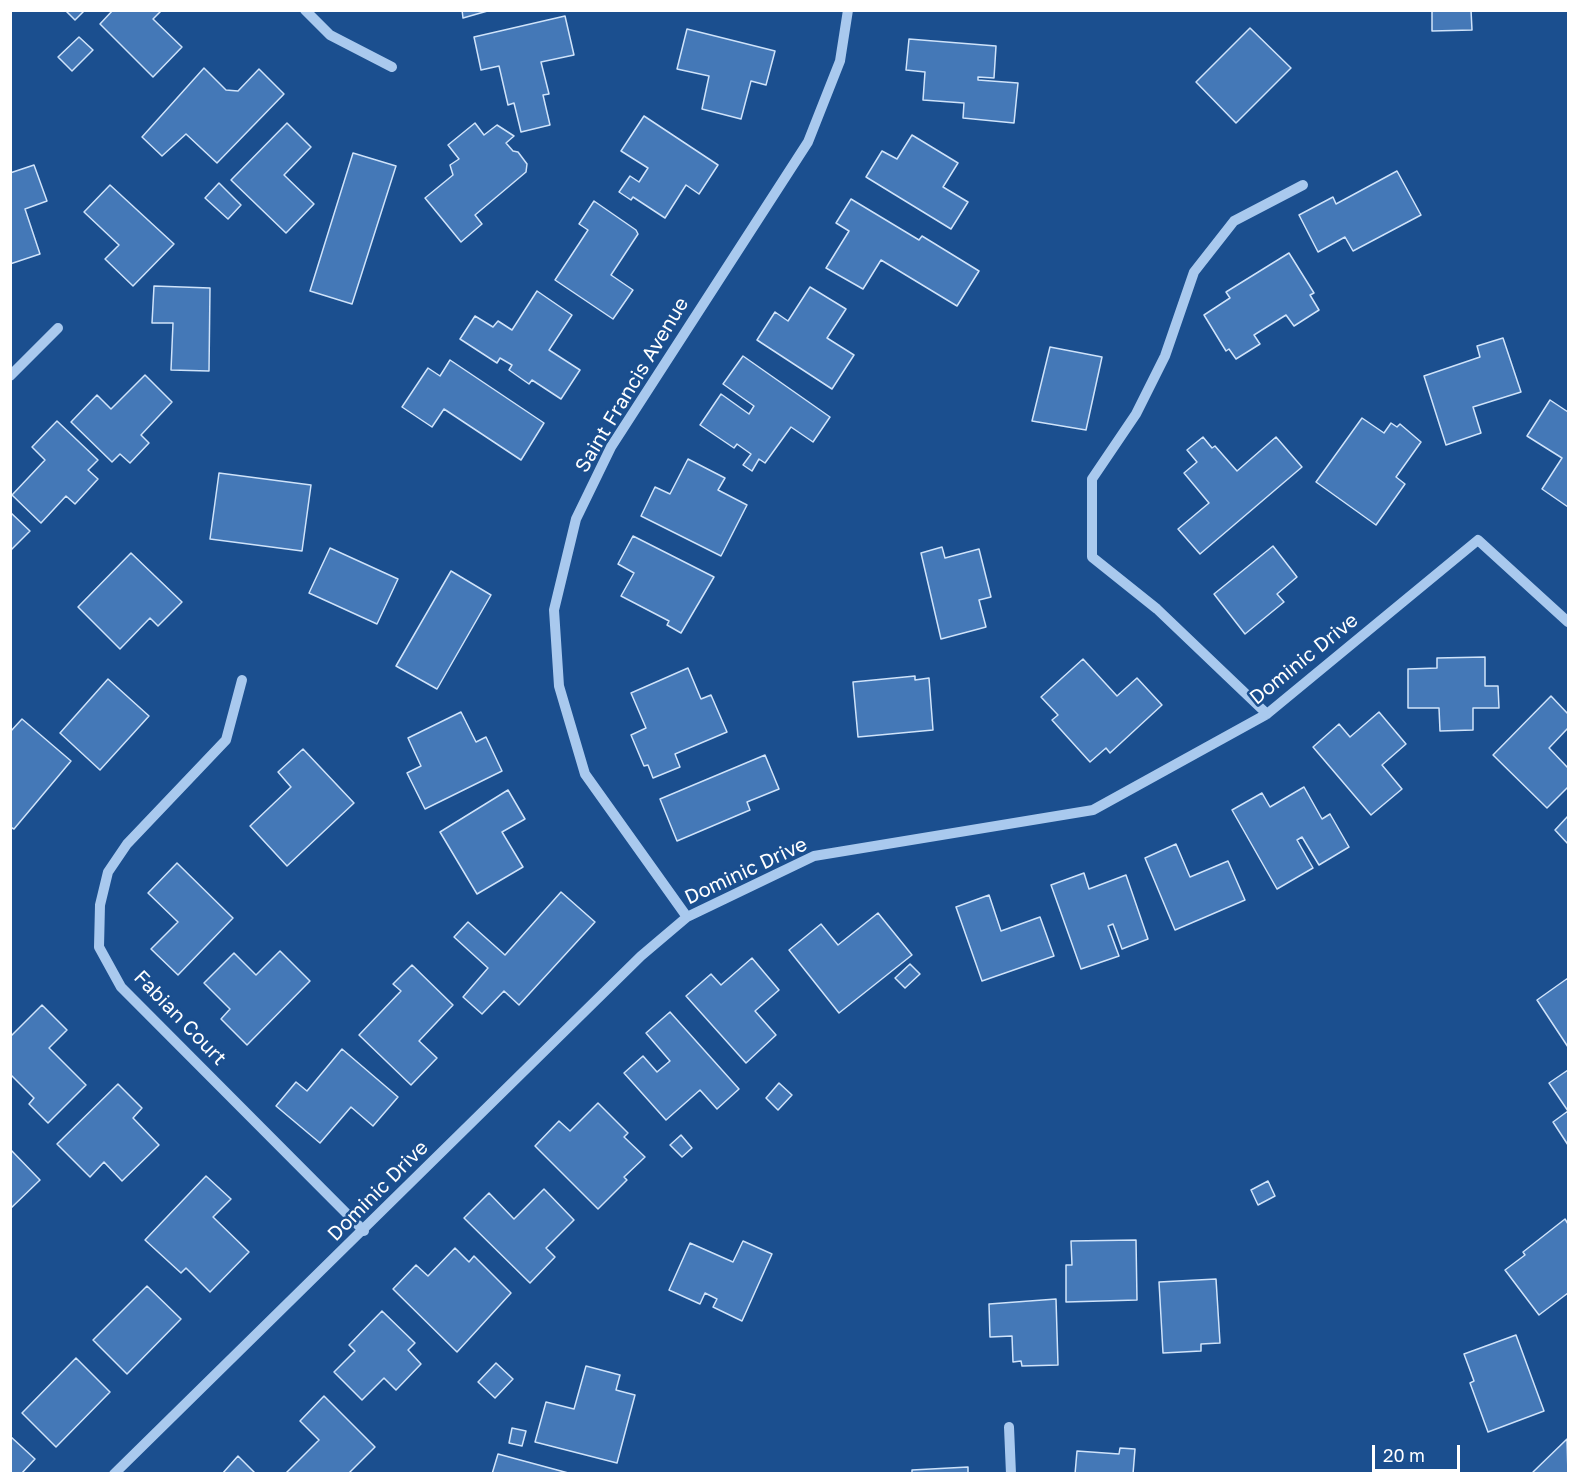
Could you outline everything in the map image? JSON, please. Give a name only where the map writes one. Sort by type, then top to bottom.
[{"type":"street","points":[[305,10],[330,35],[392,67]]},
{"type":"street","name":"Saint Francis Avenue","points":[[687,917],[585,774],[559,686],[554,610],[576,519],[611,447],[808,142],[840,61],[848,10]]},
{"type":"street","points":[[1267,714],[1157,609],[1092,557],[1092,479],[1136,414],[1165,357],[1194,272],[1234,221],[1303,185]]},
{"type":"street","points":[[10,376],[58,328]]},
{"type":"street","name":"Dominic Drive","points":[[114,1473],[364,1231],[641,956],[687,917],[814,856],[1092,810],[1267,714],[1478,540],[1569,622]]},
{"type":"street","name":"Fabian Court","points":[[242,680],[226,740],[127,844],[108,872],[100,906],[99,947],[122,987],[364,1231]]},
{"type":"street","points":[[1009,1426],[1011,1473]]},
{"type":"building","points":[[65,10],[85,10],[75,20]]},
{"type":"building","points":[[113,10],[162,10],[153,19],[182,47],[153,77],[100,24]]},
{"type":"building","points":[[462,10],[491,10],[463,18]]},
{"type":"building","points":[[1432,10],[1471,10],[1472,30],[1432,31]]},
{"type":"building","points":[[565,16],[574,55],[541,62],[549,94],[543,95],[550,125],[521,132],[514,103],[508,105],[499,66],[481,70],[474,37]]},
{"type":"building","points":[[1250,28],[1291,68],[1236,123],[1196,82]]},
{"type":"building","points":[[687,29],[775,51],[766,85],[751,81],[741,119],[702,109],[709,76],[677,69]]},
{"type":"building","points":[[79,37],[93,50],[72,71],[58,57]]},
{"type":"building","points":[[909,39],[996,46],[994,78],[978,77],[978,80],[1018,83],[1014,123],[963,118],[964,103],[923,100],[925,72],[906,70]]},
{"type":"building","points":[[204,68],[226,90],[238,91],[259,69],[284,94],[217,163],[186,134],[162,156],[142,137]]},
{"type":"building","points":[[644,116],[718,165],[699,194],[686,185],[665,218],[633,197],[631,200],[619,192],[630,176],[639,182],[648,168],[621,151]]},
{"type":"building","points":[[287,123],[311,147],[284,175],[314,204],[286,233],[231,180]]},
{"type":"building","points":[[475,123],[484,135],[497,125],[514,136],[506,143],[513,151],[518,152],[527,164],[526,172],[475,215],[482,224],[461,242],[425,198],[453,175],[450,165],[459,159],[448,145]]},
{"type":"building","points":[[912,135],[958,163],[943,187],[968,202],[951,229],[866,177],[882,151],[897,159]]},
{"type":"building","points":[[353,153],[396,166],[352,304],[310,291]]},
{"type":"building","points":[[34,165],[47,201],[25,209],[40,254],[10,264],[10,173]]},
{"type":"building","points":[[1397,171],[1421,215],[1353,251],[1345,237],[1318,252],[1299,215],[1333,197],[1336,204]]},
{"type":"building","points":[[219,183],[241,205],[228,219],[205,198]]},
{"type":"building","points":[[110,185],[174,244],[133,286],[105,259],[119,245],[84,212]]},
{"type":"building","points":[[851,199],[919,240],[922,236],[979,271],[957,306],[881,260],[863,289],[826,268],[849,231],[836,223]]},
{"type":"building","points":[[594,201],[636,230],[638,234],[611,275],[633,290],[613,319],[555,280],[588,230],[579,224]]},
{"type":"building","points":[[1289,253],[1314,293],[1310,295],[1319,310],[1294,326],[1286,315],[1254,335],[1260,344],[1236,359],[1229,349],[1226,351],[1204,315],[1230,298],[1226,292]]},
{"type":"building","points":[[154,286],[210,288],[209,371],[171,370],[173,323],[152,323]]},
{"type":"building","points":[[810,287],[846,309],[827,338],[854,355],[832,389],[757,340],[775,312],[788,321]]},
{"type":"building","points":[[537,291],[572,315],[549,350],[580,370],[561,399],[532,380],[529,384],[509,370],[512,365],[500,358],[497,363],[460,339],[475,316],[493,327],[498,321],[512,330]]},
{"type":"building","points":[[1503,338],[1521,392],[1473,407],[1481,433],[1446,445],[1424,376],[1480,357],[1477,346]]},
{"type":"building","points":[[1050,347],[1102,357],[1086,430],[1032,421]]},
{"type":"building","points":[[743,356],[830,417],[813,442],[791,427],[765,463],[759,459],[752,471],[743,465],[751,454],[737,444],[734,448],[700,425],[721,394],[749,414],[754,406],[723,384]]},
{"type":"building","points":[[450,360],[544,423],[521,460],[444,409],[432,427],[402,407],[428,368],[440,376]]},
{"type":"building","points":[[145,375],[172,402],[141,435],[149,443],[130,463],[120,454],[112,462],[71,422],[97,395],[111,409]]},
{"type":"building","points":[[1550,400],[1568,412],[1568,507],[1542,489],[1562,458],[1527,436]]},
{"type":"building","points":[[1362,418],[1384,433],[1391,423],[1397,427],[1400,424],[1421,442],[1396,477],[1405,484],[1376,525],[1316,482]]},
{"type":"building","points":[[57,421],[98,460],[88,470],[98,479],[75,504],[66,496],[41,523],[12,495],[45,460],[32,447]]},
{"type":"building","points":[[1203,437],[1212,448],[1215,446],[1237,471],[1276,437],[1302,467],[1200,554],[1178,529],[1209,503],[1184,473],[1197,462],[1187,450]]},
{"type":"building","points":[[688,459],[725,478],[718,490],[747,505],[721,556],[641,516],[655,487],[670,494]]},
{"type":"building","points":[[219,473],[311,485],[302,551],[210,539]]},
{"type":"building","points":[[10,512],[30,531],[10,551]]},
{"type":"building","points":[[633,536],[714,577],[681,633],[667,625],[669,621],[621,596],[634,573],[618,564]]},
{"type":"building","points":[[1273,546],[1297,577],[1277,594],[1284,602],[1245,634],[1214,594]]},
{"type":"building","points":[[942,547],[945,558],[979,549],[991,597],[979,600],[986,627],[941,639],[921,553]]},
{"type":"building","points":[[330,548],[398,579],[377,624],[309,593]]},
{"type":"building","points":[[131,553],[182,602],[158,626],[150,618],[120,649],[78,607]]},
{"type":"building","points":[[451,571],[491,595],[437,689],[396,666]]},
{"type":"building","points":[[1485,657],[1485,686],[1498,686],[1499,708],[1473,708],[1473,730],[1440,731],[1439,708],[1408,708],[1408,669],[1437,668],[1437,658]]},
{"type":"building","points":[[1083,659],[1117,696],[1137,678],[1162,705],[1110,753],[1106,748],[1090,762],[1052,720],[1058,715],[1041,697]]},
{"type":"building","points":[[688,668],[701,699],[711,695],[727,732],[675,754],[680,767],[653,778],[648,765],[644,766],[631,735],[646,728],[631,693]]},
{"type":"building","points":[[915,676],[915,680],[929,678],[933,730],[858,737],[853,682]]},
{"type":"building","points":[[108,679],[149,716],[100,770],[60,733]]},
{"type":"building","points":[[1551,696],[1568,714],[1568,728],[1549,748],[1568,768],[1568,787],[1547,808],[1493,755]]},
{"type":"building","points":[[461,712],[476,742],[486,737],[502,771],[425,809],[407,773],[421,766],[408,738]]},
{"type":"building","points":[[1379,712],[1406,744],[1382,765],[1402,789],[1371,815],[1313,747],[1339,724],[1350,737]]},
{"type":"building","points":[[22,719],[71,761],[14,829],[10,827],[10,732]]},
{"type":"building","points":[[303,749],[354,803],[287,866],[250,826],[291,787],[278,772]]},
{"type":"building","points":[[765,755],[779,789],[747,802],[750,810],[677,841],[660,799]]},
{"type":"building","points":[[1304,787],[1322,819],[1330,814],[1349,847],[1319,865],[1302,837],[1297,840],[1313,868],[1277,889],[1232,810],[1262,793],[1270,807]]},
{"type":"building","points":[[508,790],[525,819],[502,832],[523,867],[477,894],[440,832]]},
{"type":"building","points":[[1568,816],[1568,844],[1555,830]]},
{"type":"building","points":[[1176,844],[1190,877],[1228,861],[1245,900],[1175,930],[1145,858]]},
{"type":"building","points":[[177,863],[233,918],[178,975],[151,949],[178,922],[148,893]]},
{"type":"building","points":[[1084,873],[1089,889],[1126,875],[1148,939],[1122,949],[1113,924],[1108,926],[1119,956],[1081,969],[1051,885]]},
{"type":"building","points":[[561,892],[595,922],[519,1005],[504,991],[482,1014],[463,997],[488,968],[454,937],[468,922],[505,955]]},
{"type":"building","points":[[989,895],[1001,931],[1040,917],[1054,956],[982,981],[956,907]]},
{"type":"building","points":[[878,913],[912,955],[839,1013],[789,950],[821,924],[838,945]]},
{"type":"building","points":[[280,951],[310,981],[247,1045],[221,1019],[230,1009],[204,983],[234,953],[256,975]]},
{"type":"building","points":[[752,958],[779,990],[755,1011],[776,1035],[746,1063],[686,996],[711,974],[721,985]]},
{"type":"building","points":[[910,964],[920,974],[905,988],[895,978]]},
{"type":"building","points":[[412,965],[453,1005],[419,1041],[437,1058],[411,1085],[359,1035],[401,991],[393,984]]},
{"type":"building","points":[[1568,978],[1568,1047],[1537,1000]]},
{"type":"building","points":[[42,1005],[67,1030],[49,1048],[86,1085],[48,1123],[29,1104],[34,1098],[10,1074],[10,1037]]},
{"type":"building","points":[[670,1012],[739,1089],[717,1109],[700,1090],[666,1120],[624,1073],[643,1056],[657,1072],[670,1061],[646,1033]]},
{"type":"building","points":[[342,1049],[398,1097],[373,1126],[351,1107],[320,1143],[276,1106],[296,1082],[307,1091]]},
{"type":"building","points":[[1568,1070],[1568,1111],[1549,1083]]},
{"type":"building","points":[[779,1083],[792,1095],[778,1110],[766,1098]]},
{"type":"building","points":[[118,1084],[142,1108],[133,1118],[159,1145],[122,1181],[104,1162],[90,1177],[57,1144]]},
{"type":"building","points":[[598,1103],[628,1133],[624,1137],[645,1157],[624,1177],[627,1180],[598,1209],[535,1146],[559,1121],[570,1131]]},
{"type":"building","points":[[1568,1111],[1568,1145],[1553,1122]]},
{"type":"building","points":[[681,1135],[692,1148],[682,1157],[670,1145]]},
{"type":"building","points":[[10,1149],[40,1180],[10,1209]]},
{"type":"building","points":[[206,1176],[231,1199],[213,1217],[249,1252],[210,1292],[186,1268],[181,1273],[145,1240]]},
{"type":"building","points":[[1268,1181],[1275,1196],[1258,1205],[1251,1190]]},
{"type":"building","points":[[544,1189],[574,1220],[546,1248],[555,1257],[530,1283],[464,1218],[489,1193],[514,1219]]},
{"type":"building","points":[[1565,1219],[1568,1224],[1568,1293],[1539,1315],[1505,1270],[1525,1255],[1523,1252]]},
{"type":"building","points":[[1136,1240],[1137,1300],[1066,1302],[1066,1265],[1072,1265],[1071,1241]]},
{"type":"building","points":[[743,1241],[772,1254],[742,1321],[713,1307],[717,1299],[705,1293],[700,1304],[669,1290],[690,1243],[733,1262]]},
{"type":"building","points":[[455,1248],[469,1262],[474,1256],[511,1293],[457,1352],[393,1289],[416,1265],[428,1276]]},
{"type":"building","points":[[1216,1279],[1220,1343],[1201,1344],[1201,1351],[1163,1353],[1159,1282]]},
{"type":"building","points":[[147,1286],[181,1319],[127,1374],[93,1340]]},
{"type":"building","points":[[1056,1299],[1058,1365],[1022,1366],[1021,1361],[1013,1362],[1012,1336],[990,1337],[989,1304]]},
{"type":"building","points":[[382,1311],[415,1343],[408,1350],[421,1364],[396,1390],[384,1378],[362,1400],[334,1372],[355,1351],[349,1345]]},
{"type":"building","points":[[1516,1335],[1544,1411],[1488,1432],[1470,1383],[1474,1381],[1464,1354]]},
{"type":"building","points":[[76,1358],[110,1392],[56,1447],[22,1413]]},
{"type":"building","points":[[496,1363],[513,1379],[495,1398],[478,1382]]},
{"type":"building","points":[[586,1366],[620,1375],[616,1390],[635,1395],[617,1463],[535,1442],[546,1402],[574,1409]]},
{"type":"building","points":[[324,1396],[375,1447],[348,1474],[285,1474],[319,1440],[300,1421]]},
{"type":"building","points":[[512,1428],[526,1431],[522,1446],[509,1443]]},
{"type":"building","points":[[10,1436],[35,1459],[21,1474],[10,1474]]},
{"type":"building","points":[[1567,1439],[1568,1474],[1534,1474],[1533,1472]]},
{"type":"building","points":[[1120,1448],[1135,1449],[1133,1474],[1075,1474],[1077,1451],[1119,1454]]},
{"type":"building","points":[[498,1454],[572,1474],[492,1474]]},
{"type":"building","points":[[238,1456],[256,1474],[222,1474]]},
{"type":"building","points":[[968,1467],[968,1474],[912,1474],[912,1470]]}]
